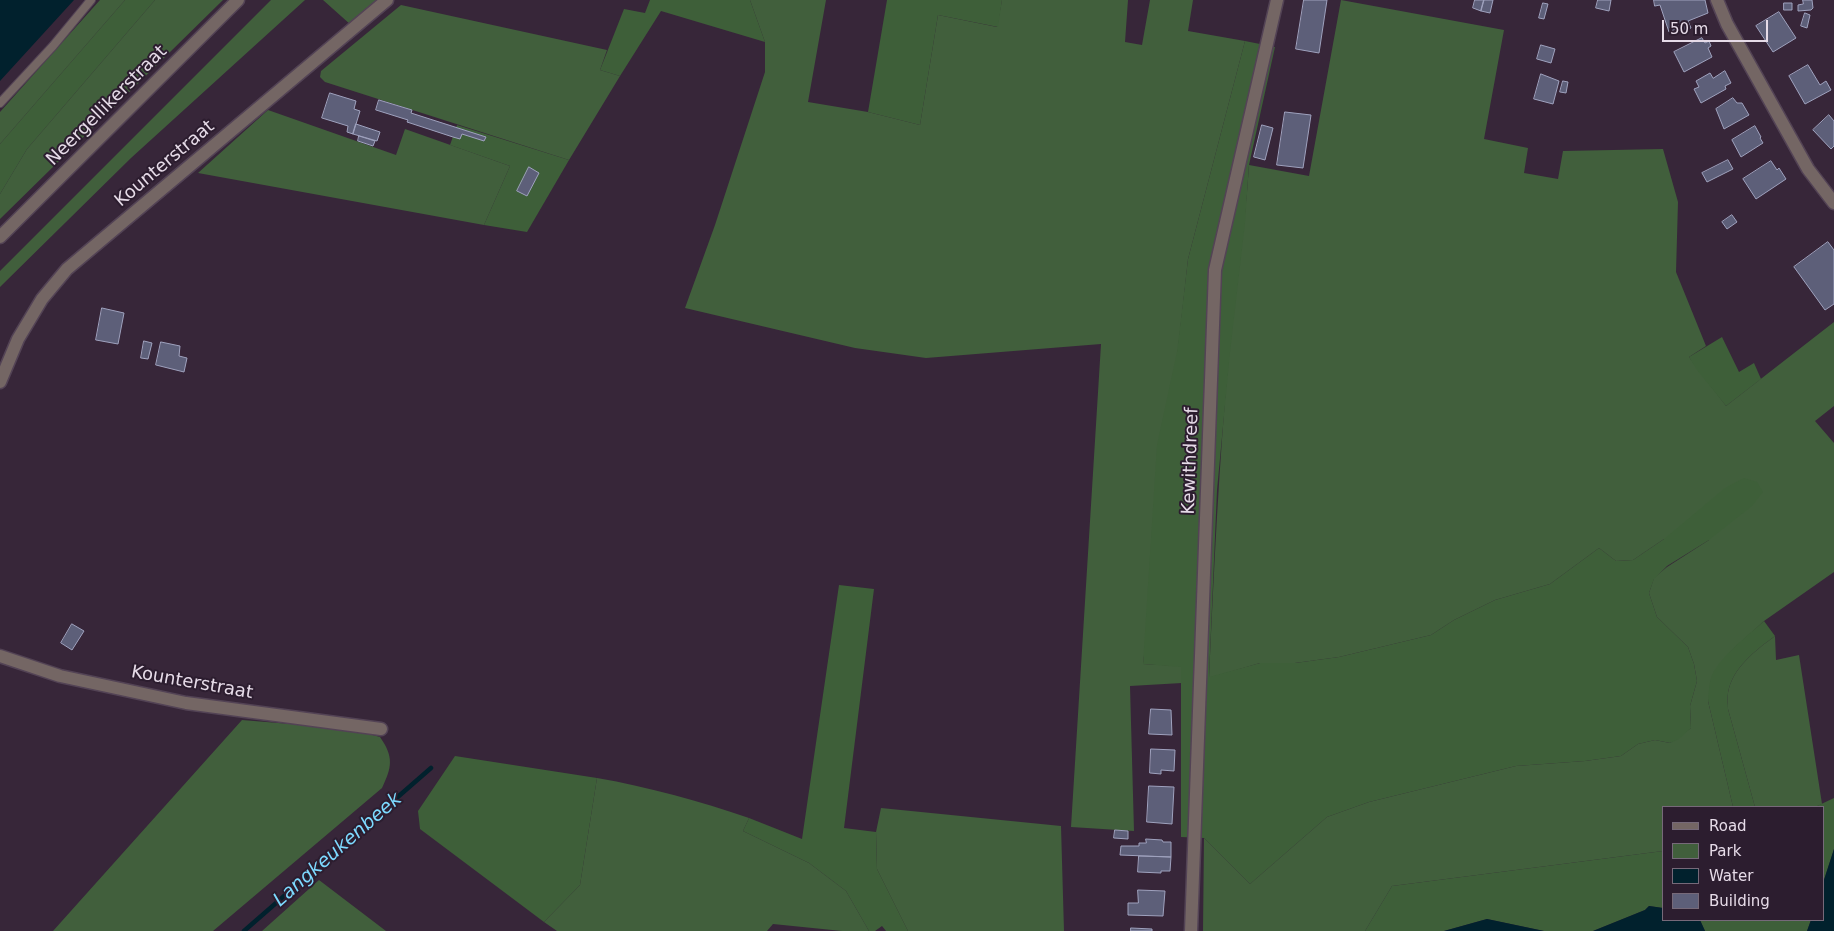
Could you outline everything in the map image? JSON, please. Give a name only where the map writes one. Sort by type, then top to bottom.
[{"type":"street","name":"Neergellikerstraat","points":[[0,237],[238,0]]},
{"type":"street","name":"Kounterstraat","points":[[0,382],[18,339],[42,299],[67,269],[387,0]]},
{"type":"street","name":"Kewithdreef","points":[[1191,931],[1215,270],[1278,0]]},
{"type":"street","points":[[1717,0],[1727,24],[1808,169],[1834,203]]},
{"type":"street","name":"Kounterstraat","points":[[0,656],[60,676],[186,703],[381,729]]},
{"type":"lane","points":[[0,103],[53,46],[91,0]]},
{"type":"green space","points":[[100,0],[125,0],[0,144],[0,112]]},
{"type":"green space","points":[[125,0],[155,0],[27,149],[0,194],[0,144]]},
{"type":"green space","points":[[155,0],[223,0],[0,219],[0,194],[27,149]]},
{"type":"green space","points":[[271,0],[305,0],[131,158],[0,287],[0,271]]},
{"type":"green space","points":[[323,0],[382,0],[351,25]]},
{"type":"green space","points":[[650,0],[750,0],[765,42],[661,11],[620,76],[600,70],[624,9],[645,13]]},
{"type":"green space","points":[[750,0],[826,0],[808,102],[868,112],[920,125],[938,15],[997,27],[1002,0],[1128,0],[1125,42],[1142,45],[1150,0],[1193,0],[1188,31],[1245,41],[1188,259],[1143,664],[1181,666],[1182,683],[1130,686],[1134,831],[1071,827],[1101,344],[926,358],[855,348],[685,308],[715,225],[765,72],[765,42]]},
{"type":"green space","points":[[887,0],[1002,0],[998,27],[938,15],[920,125],[868,112]]},
{"type":"green space","points":[[1341,0],[1504,30],[1484,139],[1528,148],[1524,173],[1558,179],[1563,151],[1663,149],[1678,202],[1676,272],[1706,346],[1689,357],[1726,406],[1834,322],[1834,406],[1815,421],[1834,443],[1834,572],[1764,621],[1730,652],[1708,701],[1733,806],[1662,806],[1662,851],[1392,886],[1365,931],[1203,931],[1204,838],[1250,884],[1327,817],[1369,802],[1516,766],[1585,761],[1621,756],[1638,744],[1655,740],[1670,743],[1691,728],[1690,706],[1697,681],[1694,664],[1688,647],[1657,617],[1649,593],[1654,578],[1667,567],[1709,540],[1664,539],[1633,560],[1616,561],[1599,548],[1550,584],[1495,600],[1454,620],[1431,635],[1339,657],[1295,663],[1260,663],[1209,678],[1225,394],[1249,165],[1309,176]]},
{"type":"green space","points":[[401,5],[607,50],[600,70],[620,76],[569,160],[325,82],[320,77],[321,71]]},
{"type":"green space","points":[[1245,41],[1275,47],[1249,165],[1245,223],[1217,490],[1209,677],[1260,663],[1295,663],[1339,657],[1431,635],[1454,620],[1495,600],[1550,584],[1599,548],[1616,561],[1633,560],[1664,539],[1725,488],[1744,478],[1757,482],[1763,492],[1752,506],[1709,540],[1667,566],[1654,579],[1649,593],[1657,617],[1688,647],[1694,664],[1697,681],[1690,706],[1691,728],[1679,739],[1670,743],[1655,740],[1638,744],[1621,756],[1585,761],[1516,766],[1369,802],[1327,817],[1250,884],[1204,838],[1181,837],[1181,667],[1143,664],[1157,445],[1177,352],[1188,259]]},
{"type":"green space","points":[[268,110],[396,155],[405,129],[510,166],[484,225],[198,173]]},
{"type":"green space","points":[[457,125],[569,160],[527,232],[484,225],[510,166],[450,145]]},
{"type":"green space","points":[[1722,337],[1739,372],[1754,363],[1761,379],[1726,406],[1689,357]]},
{"type":"green space","points":[[839,585],[874,589],[844,828],[876,832],[877,869],[908,931],[886,931],[882,926],[875,931],[869,931],[846,891],[809,863],[743,831],[749,818],[802,839]]},
{"type":"green space","points":[[1764,621],[1775,636],[1746,660],[1734,676],[1728,693],[1728,709],[1755,806],[1733,806],[1708,701],[1711,678],[1714,671],[1737,644]]},
{"type":"green space","points":[[1775,636],[1776,660],[1799,655],[1822,804],[1817,806],[1755,806],[1728,709],[1730,684],[1746,660]]},
{"type":"green space","points":[[242,720],[351,729],[380,737],[388,750],[390,762],[382,788],[213,931],[53,931]]},
{"type":"green space","points":[[455,756],[597,778],[580,885],[544,922],[420,829],[418,811]]},
{"type":"green space","points":[[597,778],[674,795],[749,818],[743,831],[809,863],[846,891],[869,931],[842,931],[773,924],[767,931],[557,931],[544,922],[580,885]]},
{"type":"green space","points":[[1834,798],[1834,849],[1824,880],[1824,806],[1817,806]]},
{"type":"green space","points":[[881,808],[1061,826],[1064,931],[908,931],[877,869],[876,832]]},
{"type":"green space","points":[[1662,851],[1662,908],[1649,906],[1645,910],[1593,931],[1544,931],[1487,919],[1444,931],[1365,931],[1392,886]]},
{"type":"green space","points":[[319,880],[386,931],[262,931]]},
{"type":"green space","points":[[1700,921],[1811,921],[1807,931],[1705,931]]},
{"type":"water","points":[[0,0],[74,0],[0,81]]},
{"type":"water","points":[[1834,849],[1834,931],[1807,931],[1811,921],[1824,921],[1824,880]]},
{"type":"water","points":[[1649,906],[1662,908],[1662,921],[1700,921],[1705,931],[1593,931],[1645,910]]},
{"type":"water","points":[[1487,919],[1544,931],[1444,931]]},
{"type":"building","points":[[1304,0],[1327,0],[1319,53],[1296,49]]},
{"type":"building","points":[[1475,0],[1484,0],[1481,11],[1473,8]]},
{"type":"building","points":[[1484,0],[1493,0],[1490,13],[1481,11]]},
{"type":"building","points":[[1598,0],[1611,0],[1609,11],[1596,8]]},
{"type":"building","points":[[1654,0],[1705,0],[1708,13],[1688,21],[1691,28],[1683,31],[1682,29],[1677,31],[1676,29],[1669,32],[1660,5],[1655,6]]},
{"type":"building","points":[[1803,0],[1812,0],[1813,8],[1811,10],[1798,11],[1798,5],[1803,4]]},
{"type":"building","points":[[1543,3],[1548,4],[1544,19],[1539,18]]},
{"type":"building","points":[[1784,3],[1792,3],[1792,10],[1784,10]]},
{"type":"building","points":[[1779,12],[1796,38],[1773,52],[1756,26]]},
{"type":"building","points":[[1805,13],[1810,15],[1807,28],[1801,26]]},
{"type":"building","points":[[1702,38],[1705,43],[1709,41],[1711,46],[1708,48],[1712,57],[1684,72],[1674,52]]},
{"type":"building","points":[[1541,45],[1555,49],[1551,63],[1537,59]]},
{"type":"building","points":[[1808,65],[1820,85],[1826,81],[1831,90],[1805,104],[1789,76]]},
{"type":"building","points":[[1725,71],[1731,83],[1725,86],[1726,89],[1701,103],[1694,89],[1699,87],[1696,81],[1710,73],[1713,78]]},
{"type":"building","points":[[1541,74],[1559,81],[1553,104],[1534,99]]},
{"type":"building","points":[[1563,81],[1568,82],[1566,93],[1560,92]]},
{"type":"building","points":[[330,93],[356,101],[354,109],[360,111],[353,134],[347,132],[348,126],[322,118]]},
{"type":"building","points":[[1733,98],[1737,103],[1742,103],[1749,115],[1724,129],[1716,109]]},
{"type":"building","points":[[379,100],[412,110],[411,113],[486,137],[484,141],[462,134],[460,139],[407,122],[408,120],[376,110]]},
{"type":"building","points":[[1285,112],[1311,115],[1303,168],[1277,165]]},
{"type":"building","points":[[1829,115],[1834,121],[1834,146],[1831,149],[1813,130]]},
{"type":"building","points":[[356,124],[380,132],[377,141],[353,134]]},
{"type":"building","points":[[1262,125],[1273,128],[1265,160],[1254,157]]},
{"type":"building","points":[[1755,126],[1763,143],[1741,157],[1732,140]]},
{"type":"building","points":[[359,136],[375,141],[373,146],[358,141]]},
{"type":"building","points":[[1728,160],[1733,169],[1707,182],[1702,173]]},
{"type":"building","points":[[1771,161],[1777,170],[1779,168],[1786,179],[1756,199],[1743,179]]},
{"type":"building","points":[[529,167],[539,173],[527,196],[517,191]]},
{"type":"building","points":[[1732,215],[1737,222],[1727,229],[1722,222]]},
{"type":"building","points":[[1828,242],[1834,250],[1834,304],[1825,310],[1794,267]]},
{"type":"building","points":[[102,308],[124,313],[118,344],[96,340]]},
{"type":"building","points":[[144,341],[152,343],[148,359],[141,358]]},
{"type":"building","points":[[161,342],[180,346],[179,356],[187,358],[184,372],[156,365]]},
{"type":"building","points":[[72,624],[84,631],[72,650],[61,643]]},
{"type":"building","points":[[1151,709],[1171,710],[1172,735],[1149,734]]},
{"type":"building","points":[[1151,749],[1175,750],[1174,771],[1161,770],[1161,774],[1150,773]]},
{"type":"building","points":[[1149,786],[1174,787],[1172,824],[1147,822]]},
{"type":"building","points":[[1115,830],[1128,831],[1128,839],[1114,838]]},
{"type":"building","points":[[1146,839],[1171,842],[1171,857],[1120,855],[1121,846],[1139,846],[1139,843],[1146,843]]},
{"type":"building","points":[[1139,856],[1171,857],[1170,871],[1161,871],[1161,873],[1138,872]]},
{"type":"building","points":[[1138,890],[1165,891],[1163,916],[1128,915],[1128,903],[1138,903]]},
{"type":"building","points":[[1131,928],[1152,929],[1152,931],[1131,931]]},
{"type":"waterway","name":"Langkeukenbeek","points":[[244,931],[431,768]]}]
